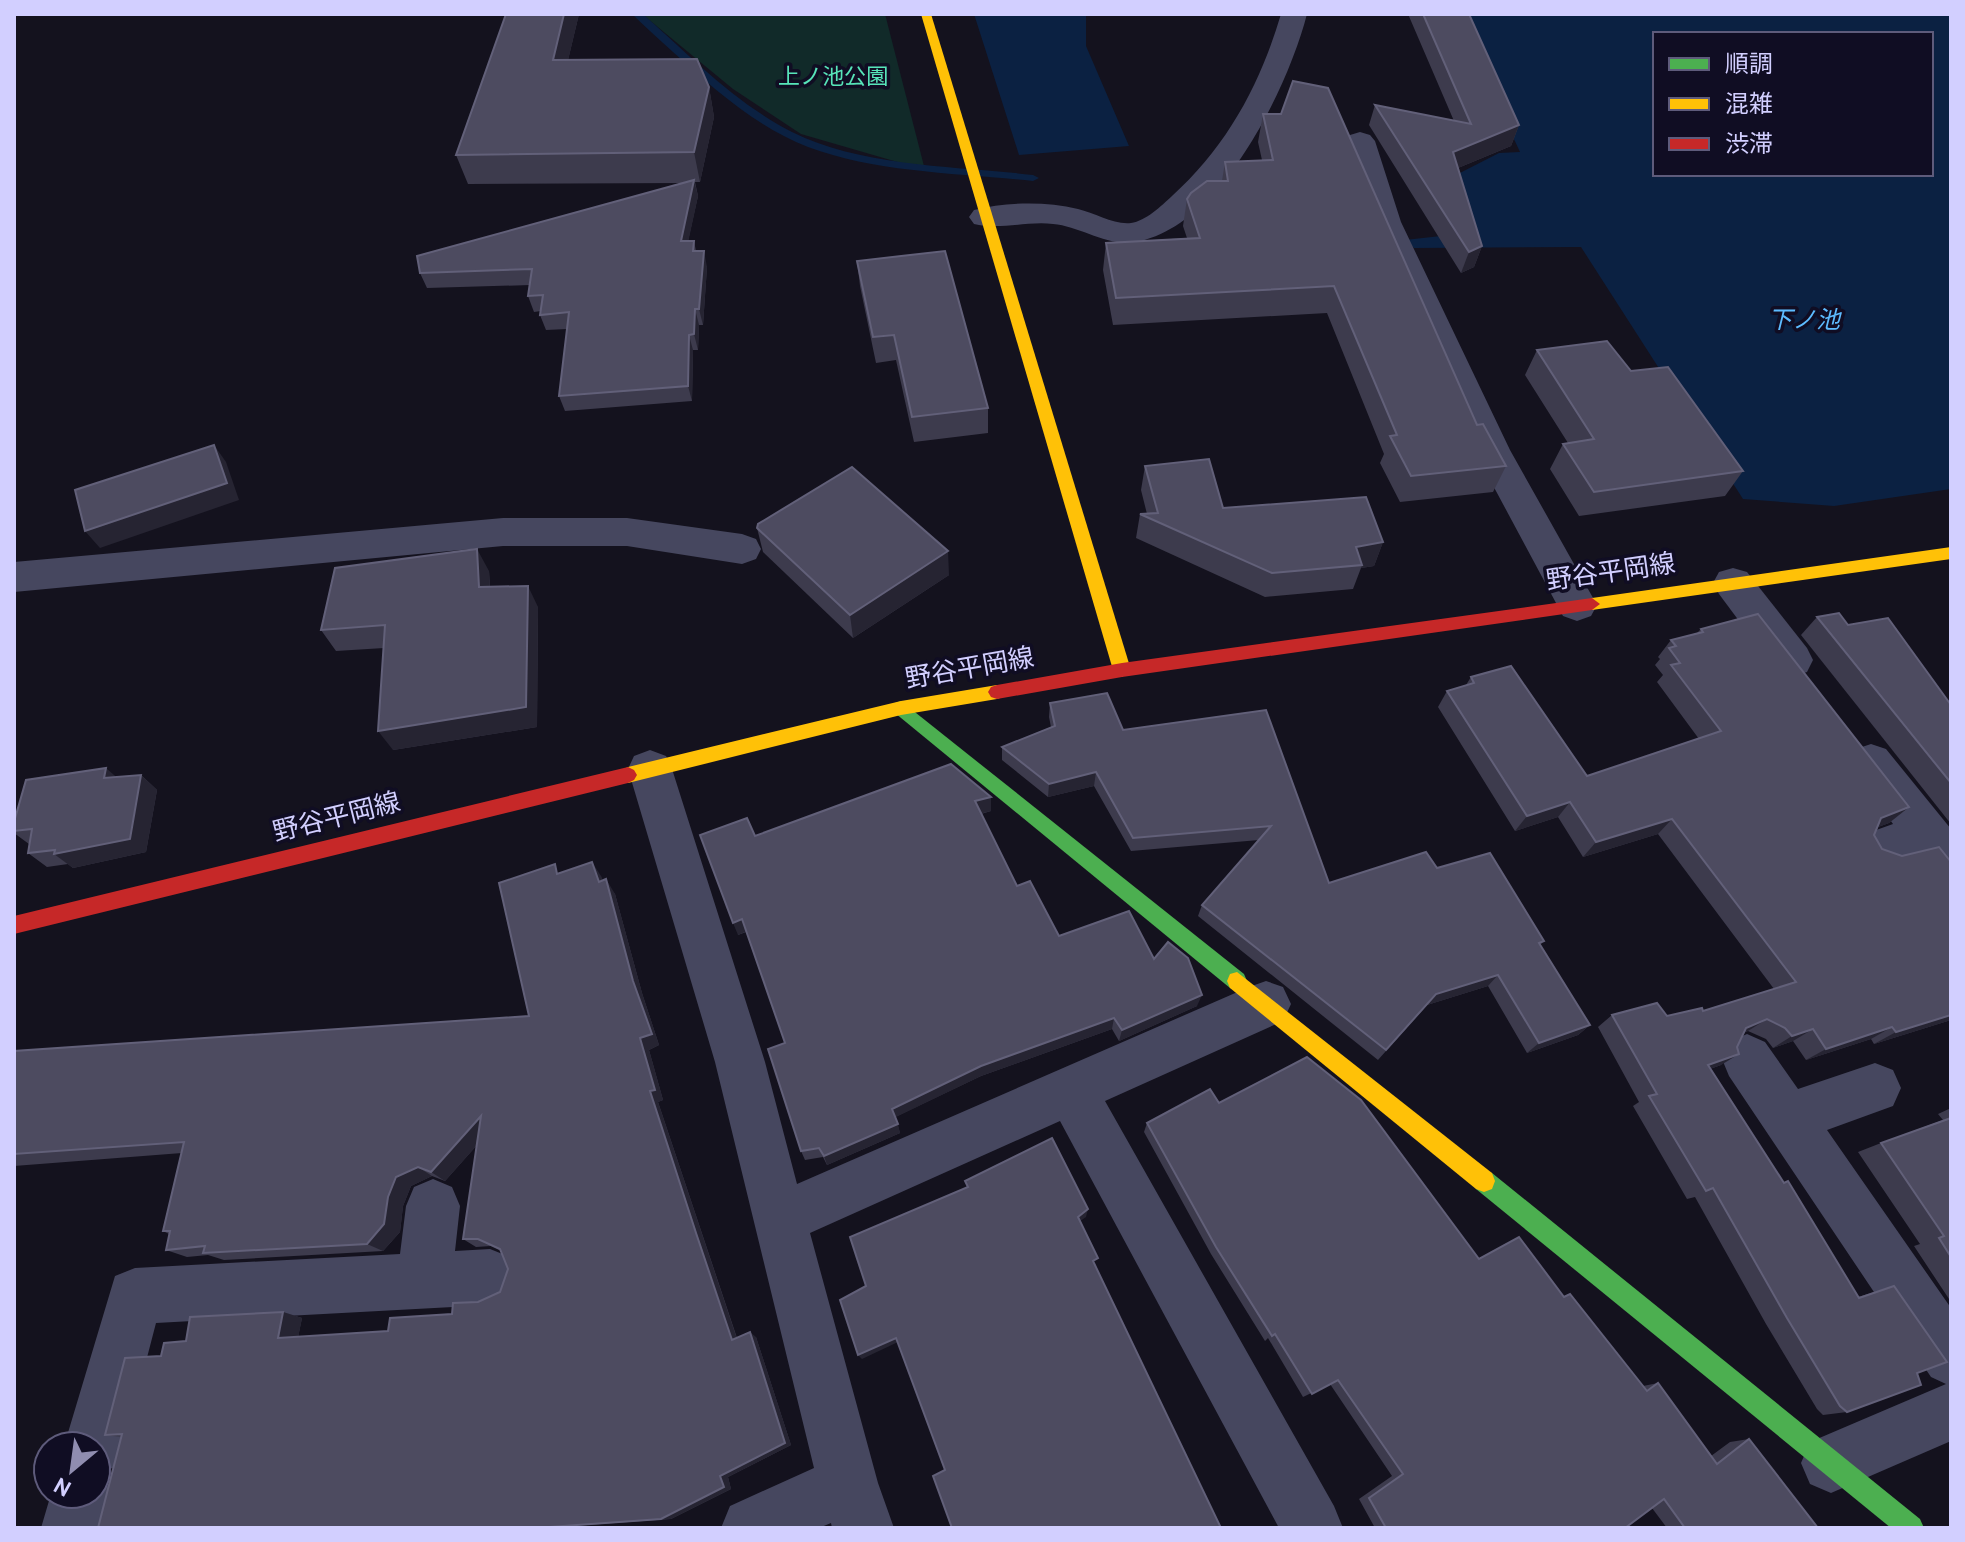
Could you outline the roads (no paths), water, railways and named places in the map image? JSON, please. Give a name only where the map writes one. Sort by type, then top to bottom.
[{"type":"street","points":[[926,14],[1122,670]]},
{"type":"street","points":[[985,217],[1040,212],[1074,217],[1130,233],[1157,225],[1195,193],[1252,122],[1286,46],[1294,14]]},
{"type":"street","points":[[1360,141],[1385,222],[1492,450],[1577,605]]},
{"type":"street","points":[[14,577],[503,532],[627,532],[742,549]]},
{"type":"street","name":"野谷平岡線","points":[[14,925],[901,708],[1122,670],[1951,553]]},
{"type":"street","points":[[1733,583],[1821,697]]},
{"type":"street","points":[[901,708],[1911,1528]]},
{"type":"street","points":[[1850,734],[1940,849]]},
{"type":"street","points":[[650,769],[740,1062],[855,1506],[752,1528]]},
{"type":"street","points":[[1881,848],[1940,849]]},
{"type":"street","points":[[779,1219],[1266,1004]]},
{"type":"street","points":[[1747,1059],[1951,1357]]},
{"type":"street","points":[[1788,1118],[1875,1088]]},
{"type":"street","points":[[1072,1092],[1312,1528]]},
{"type":"street","points":[[424,1281],[433,1206]]},
{"type":"street","points":[[98,1430],[135,1296],[490,1277]]},
{"type":"street","points":[[1831,1463],[1951,1411]]},
{"type":"water","points":[[974,14],[1086,14],[1086,46],[1129,146],[1019,155]]},
{"type":"water","name":"下ノ池","points":[[1456,14],[1951,14],[1951,489],[1834,506],[1743,499],[1581,247],[1414,248],[1405,240],[1468,233],[1452,177],[1499,153],[1520,152]]},
{"type":"waterway","points":[[637,14],[709,79],[789,135],[842,154],[874,160],[1033,178]]},
{"type":"park label","name":"上ノ池公園","points":[[833,78]]}]
